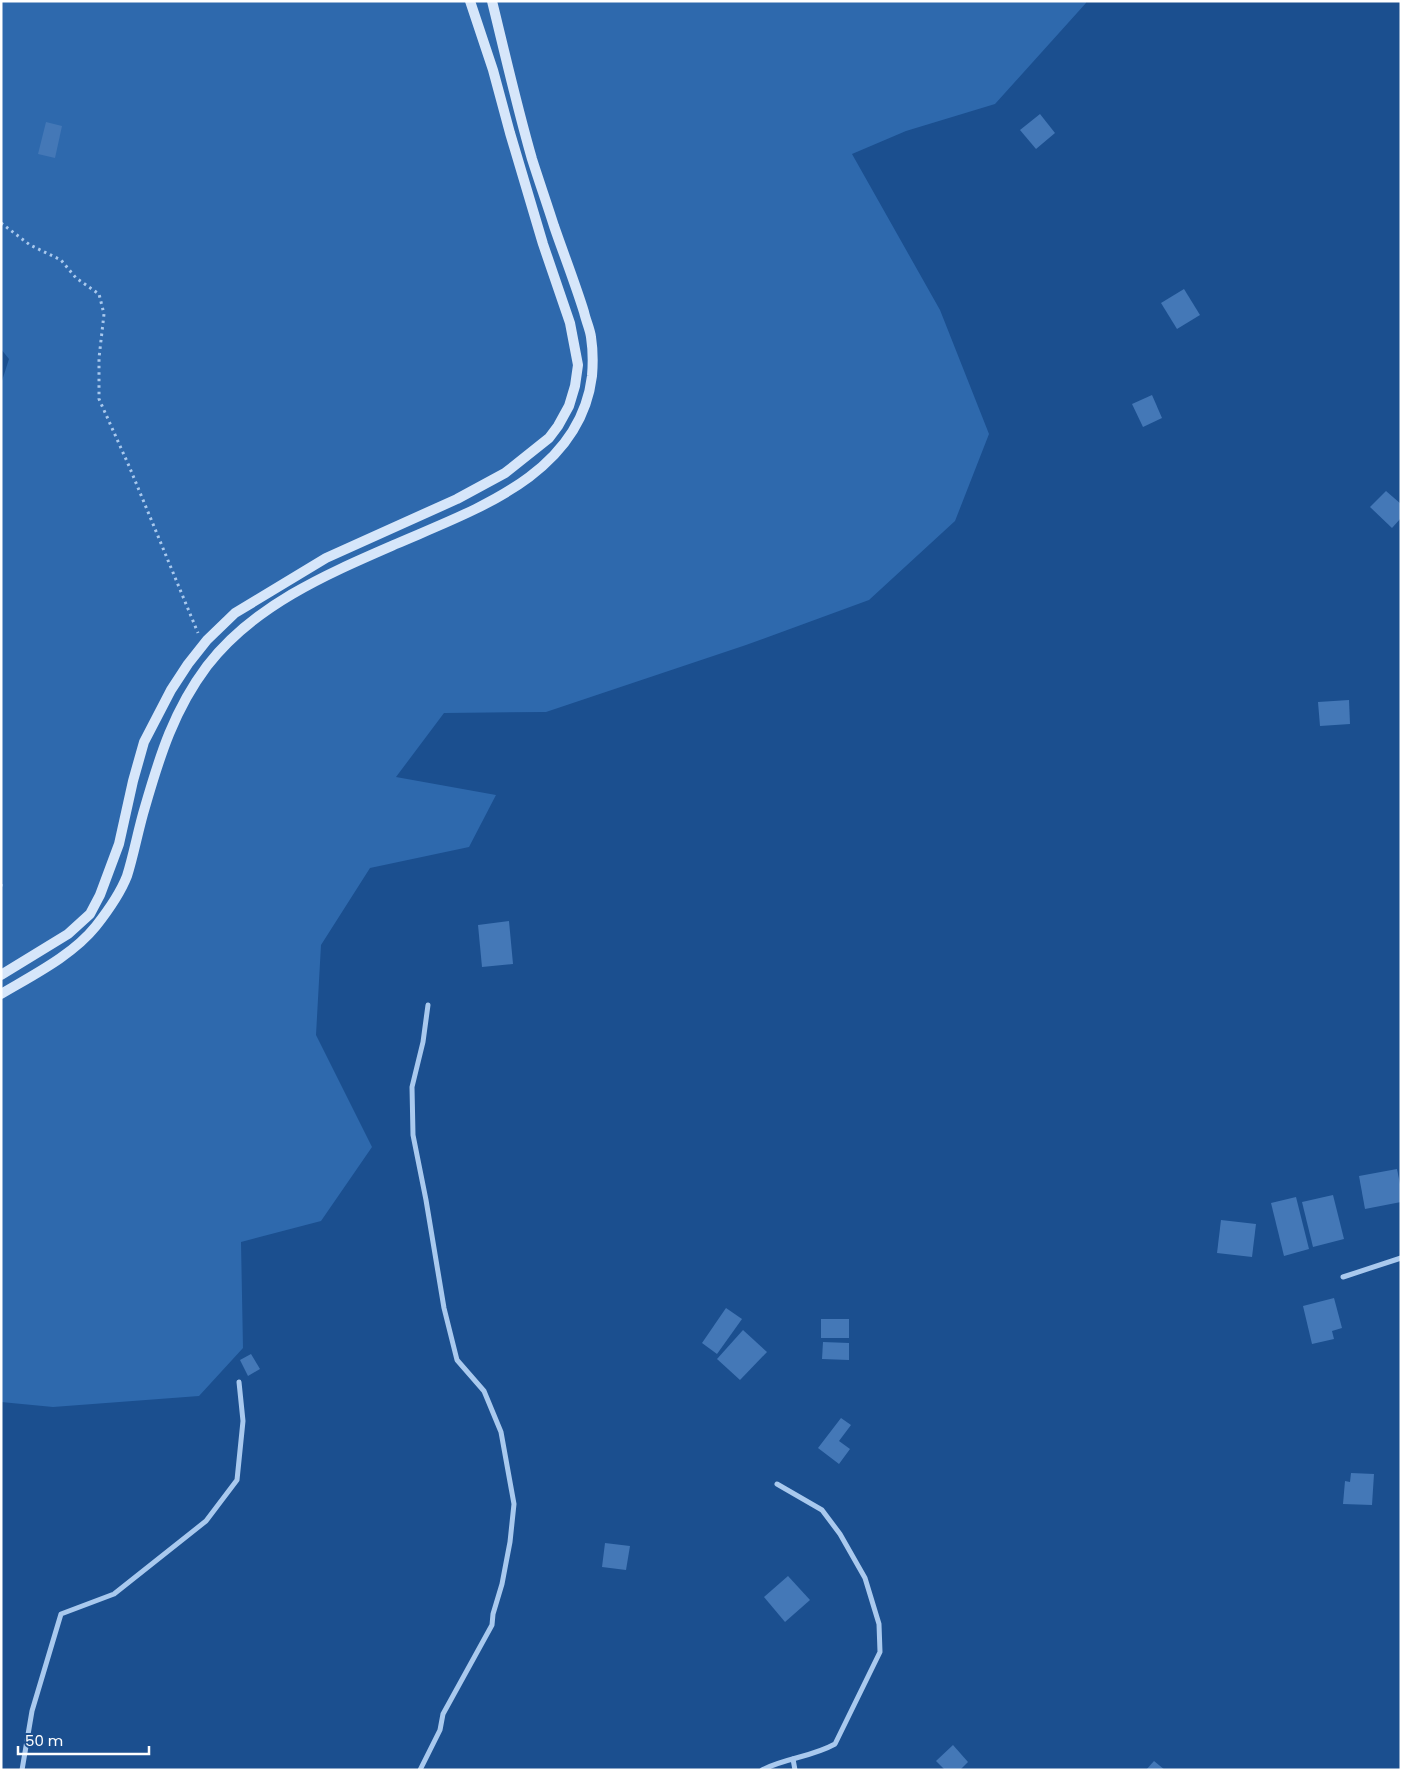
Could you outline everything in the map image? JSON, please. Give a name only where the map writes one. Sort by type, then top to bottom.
[{"type":"main road","points":[[1,975],[68,934],[90,914],[113,863],[144,742],[170,690],[188,664],[203,645],[234,613],[326,558],[458,499],[505,473],[549,438],[570,406],[578,365],[570,323],[543,244],[510,133],[494,70],[470,1]]},
{"type":"main road","points":[[1,994],[42,970],[73,947],[94,929],[111,905],[126,879],[165,741],[177,712],[188,692],[220,650],[269,607],[296,591],[358,561],[454,519],[510,490],[531,476],[556,455],[581,417],[590,391],[593,364],[591,337],[532,159],[492,1]]},
{"type":"street","points":[[420,1770],[440,1730],[443,1714],[492,1625],[510,1542],[514,1504],[501,1432],[484,1390],[457,1360],[444,1308],[413,1135],[412,1087],[423,1042],[428,1005]]},
{"type":"street","points":[[1342,1277],[1401,1258]]},
{"type":"street","points":[[22,1770],[32,1711],[61,1614],[114,1594],[206,1521],[237,1480],[243,1420],[240,1382]]},
{"type":"street","points":[[762,1770],[773,1764],[824,1751],[835,1744],[880,1652],[879,1624],[865,1578],[840,1534],[822,1510],[777,1484]]},
{"type":"street","points":[[793,1759],[795,1770]]},
{"type":"path","points":[[1,223],[30,245],[61,260],[76,278],[99,294],[104,314],[99,358],[99,399],[129,466],[203,645]]},
{"type":"path","points":[[1,884],[1,890]]},
{"type":"shaded area","points":[[1,1],[1086,1],[995,104],[906,131],[852,154],[940,310],[989,434],[955,521],[869,600],[746,645],[546,712],[444,713],[396,777],[496,795],[469,847],[370,868],[321,945],[316,1035],[372,1147],[321,1221],[241,1242],[243,1348],[199,1396],[53,1407],[1,1402],[1,384],[9,359],[1,349]]},
{"type":"building","points":[[1040,114],[1055,133],[1036,149],[1020,130]]},
{"type":"building","points":[[46,122],[62,126],[55,158],[38,154]]},
{"type":"building","points":[[1184,289],[1200,315],[1177,329],[1161,303]]},
{"type":"building","points":[[1152,395],[1162,418],[1143,427],[1132,404]]},
{"type":"building","points":[[1386,491],[1401,504],[1401,518],[1392,528],[1370,507]]},
{"type":"building","points":[[1349,700],[1350,724],[1320,726],[1318,702]]},
{"type":"building","points":[[509,921],[513,964],[482,967],[478,925]]},
{"type":"building","points":[[1397,1169],[1401,1189],[1401,1202],[1365,1209],[1359,1176]]},
{"type":"building","points":[[1333,1195],[1344,1239],[1313,1247],[1302,1202]]},
{"type":"building","points":[[1296,1197],[1309,1249],[1284,1256],[1271,1203]]},
{"type":"building","points":[[1221,1220],[1256,1224],[1252,1257],[1217,1253]]},
{"type":"building","points":[[1334,1298],[1342,1328],[1332,1331],[1334,1339],[1312,1344],[1303,1306]]},
{"type":"building","points":[[726,1308],[742,1319],[717,1354],[702,1343]]},
{"type":"building","points":[[821,1319],[849,1319],[849,1338],[821,1338]]},
{"type":"building","points":[[743,1330],[767,1352],[740,1380],[717,1359]]},
{"type":"building","points":[[823,1342],[849,1343],[849,1360],[822,1359]]},
{"type":"building","points":[[251,1354],[260,1369],[248,1376],[240,1360]]},
{"type":"building","points":[[841,1418],[851,1425],[839,1441],[850,1449],[839,1464],[818,1448]]},
{"type":"building","points":[[1351,1473],[1374,1474],[1372,1505],[1343,1504],[1345,1481],[1350,1482]]},
{"type":"building","points":[[605,1543],[630,1546],[626,1570],[602,1567]]},
{"type":"building","points":[[788,1576],[810,1600],[785,1622],[764,1597]]},
{"type":"building","points":[[953,1745],[968,1762],[960,1770],[945,1770],[936,1761]]},
{"type":"building","points":[[1154,1761],[1165,1770],[1146,1770]]}]
